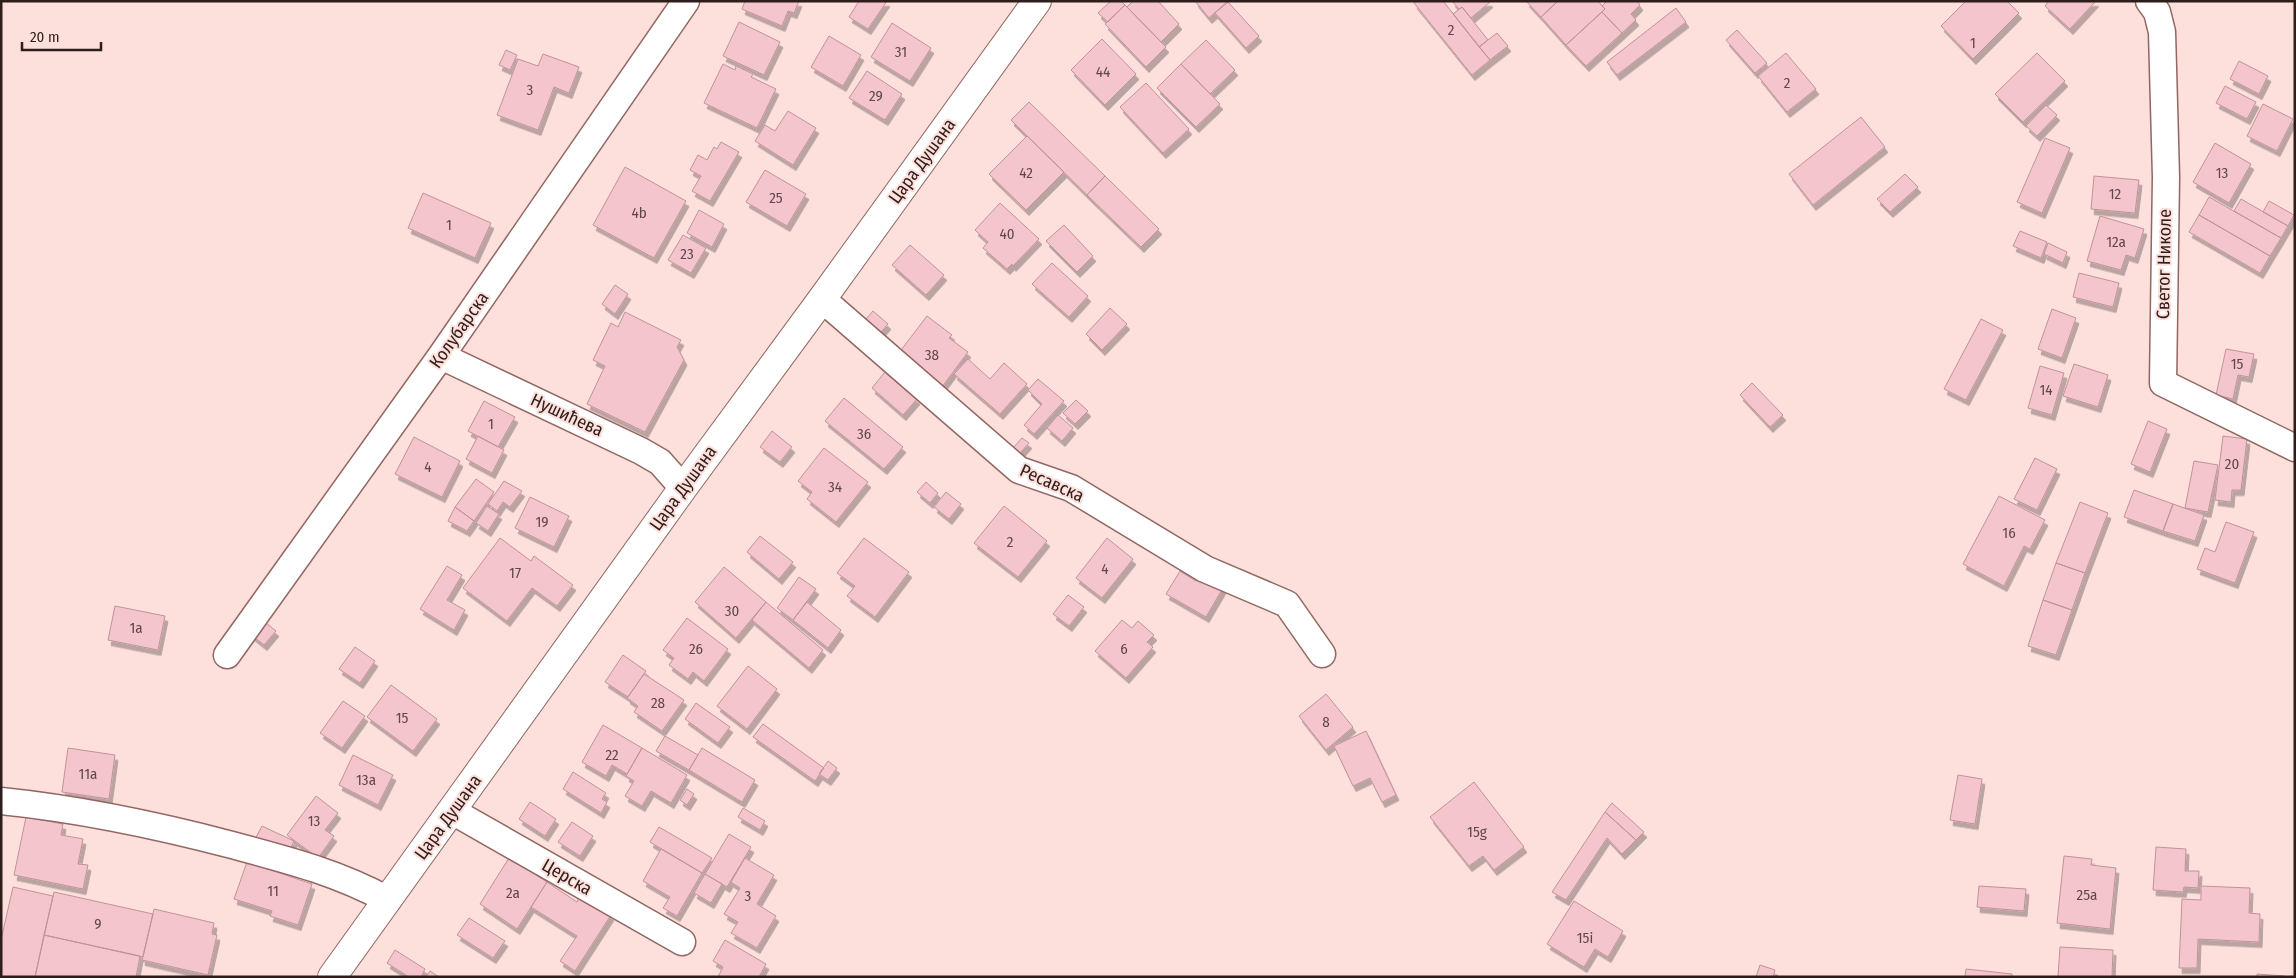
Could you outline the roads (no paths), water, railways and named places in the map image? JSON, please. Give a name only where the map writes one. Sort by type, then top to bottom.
[{"type":"main road","name":"Цара Душана","points":[[332,977],[683,488],[1037,1]]},
{"type":"street","name":"Колубарска","points":[[227,654],[441,356],[686,1]]},
{"type":"street","name":"Светог Николе","points":[[2149,1],[2157,12],[2162,32],[2166,177],[2163,383],[2295,448]]},
{"type":"street","name":"Ресавска","points":[[822,299],[1019,470],[1071,488],[1205,569],[1287,604],[1322,654]]},
{"type":"street","name":"Нушићева","points":[[441,356],[641,451],[660,462],[683,488]]},
{"type":"street","points":[[1,801],[60,807],[184,832],[311,866],[338,875],[388,900]]},
{"type":"street","name":"Церска","points":[[452,811],[682,942]]}]
